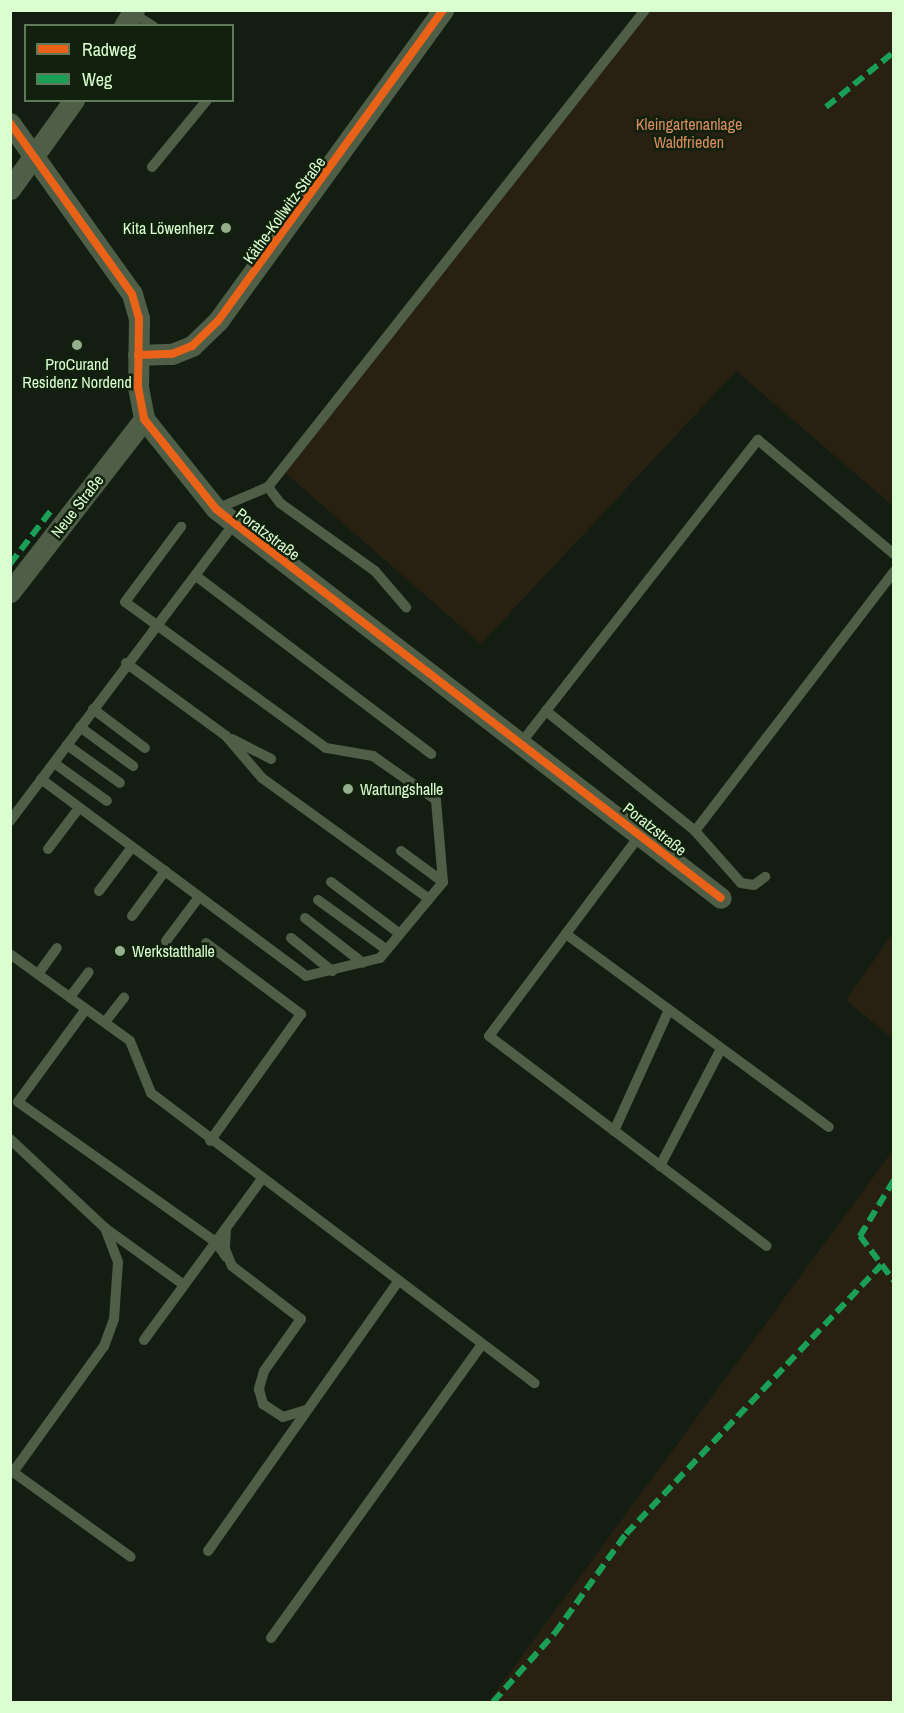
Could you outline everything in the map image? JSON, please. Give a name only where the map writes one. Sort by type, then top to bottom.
[{"type":"street","name":"Käthe-Kollwitz-Straße","points":[[138,355],[172,354],[192,346],[218,321],[443,10]]},
{"type":"street","points":[[10,189],[38,155],[73,102]]},
{"type":"street","points":[[10,123],[38,155],[132,294],[139,318],[138,355],[144,419]]},
{"type":"street","name":"Poratzstraße","points":[[144,419],[216,510],[232,526],[521,743],[721,898]]},
{"type":"street","name":"Neue Straße","points":[[10,592],[144,419]]},
{"type":"lane","points":[[216,510],[268,487],[645,10]]},
{"type":"lane","points":[[130,16],[148,24]]},
{"type":"lane","points":[[152,167],[205,102]]},
{"type":"lane","points":[[521,743],[758,440],[894,554]]},
{"type":"lane","points":[[268,487],[280,503],[375,571],[406,607]]},
{"type":"lane","points":[[10,820],[126,663],[196,576],[232,526]]},
{"type":"lane","points":[[41,779],[306,976],[363,963],[387,950],[443,882],[436,800],[374,756],[326,748],[125,602],[181,527]]},
{"type":"lane","points":[[695,831],[894,572]]},
{"type":"lane","points":[[196,576],[431,754]]},
{"type":"lane","points":[[126,663],[226,736],[271,759]]},
{"type":"lane","points":[[93,710],[146,748]]},
{"type":"lane","points":[[546,711],[695,831],[741,883],[754,885],[765,877]]},
{"type":"lane","points":[[80,727],[133,765]]},
{"type":"lane","points":[[226,736],[262,778],[429,899]]},
{"type":"lane","points":[[67,745],[120,783]]},
{"type":"lane","points":[[54,763],[107,801]]},
{"type":"lane","points":[[48,849],[79,808]]},
{"type":"lane","points":[[640,835],[489,1036],[767,1246]]},
{"type":"lane","points":[[99,891],[132,847]]},
{"type":"lane","points":[[401,851],[443,882]]},
{"type":"lane","points":[[132,916],[165,871]]},
{"type":"lane","points":[[331,882],[400,934]]},
{"type":"lane","points":[[166,941],[199,897]]},
{"type":"lane","points":[[318,900],[387,950]]},
{"type":"lane","points":[[305,918],[363,963]]},
{"type":"lane","points":[[566,934],[829,1128]]},
{"type":"lane","points":[[291,938],[332,971]]},
{"type":"lane","points":[[206,943],[301,1014],[210,1141]]},
{"type":"lane","points":[[38,974],[57,948]]},
{"type":"lane","points":[[10,954],[130,1041],[151,1093],[261,1180],[535,1383]]},
{"type":"lane","points":[[70,997],[89,972]]},
{"type":"lane","points":[[105,1022],[123,998]]},
{"type":"lane","points":[[87,1009],[18,1102],[216,1242],[226,1257],[301,1319],[264,1371],[259,1389],[262,1404],[283,1417],[308,1409]]},
{"type":"lane","points":[[614,1131],[669,1010]]},
{"type":"lane","points":[[660,1166],[721,1049]]},
{"type":"lane","points":[[10,1139],[105,1228],[184,1285]]},
{"type":"lane","points":[[144,1340],[261,1180]]},
{"type":"lane","points":[[105,1228],[118,1262],[108,1337],[13,1472],[131,1557]]},
{"type":"lane","points":[[226,1228],[226,1257]]},
{"type":"lane","points":[[208,1551],[398,1282]]},
{"type":"lane","points":[[271,1638],[482,1344]]},
{"type":"green space","name":"Kleingartenanlage Waldfrieden","points":[[643,11],[893,11],[893,506],[736,371],[481,644],[282,470]]},
{"type":"green space","points":[[893,933],[893,1039],[846,1000]]},
{"type":"green space","points":[[893,1150],[893,1702],[488,1702]]},
{"type":"marked path","points":[[826,107],[894,52]]},
{"type":"marked path","points":[[10,564],[53,508]]},
{"type":"marked path","points":[[894,1180],[860,1236],[894,1281]]},
{"type":"marked path","points":[[493,1702],[555,1633],[626,1534],[881,1265]]},
{"type":"cycle path","points":[[138,355],[172,354],[192,346],[218,321],[443,10]]},
{"type":"cycle path","points":[[10,123],[132,294],[139,318],[138,387],[144,419],[216,509],[721,898]]},
{"type":"place","name":"Kita Löwenherz","points":[[226,228]]},
{"type":"place","name":"ProCurand Residenz Nordend","points":[[77,345]]},
{"type":"place","name":"Wartungshalle","points":[[348,789]]},
{"type":"place","name":"Werkstatthalle","points":[[120,951]]}]
